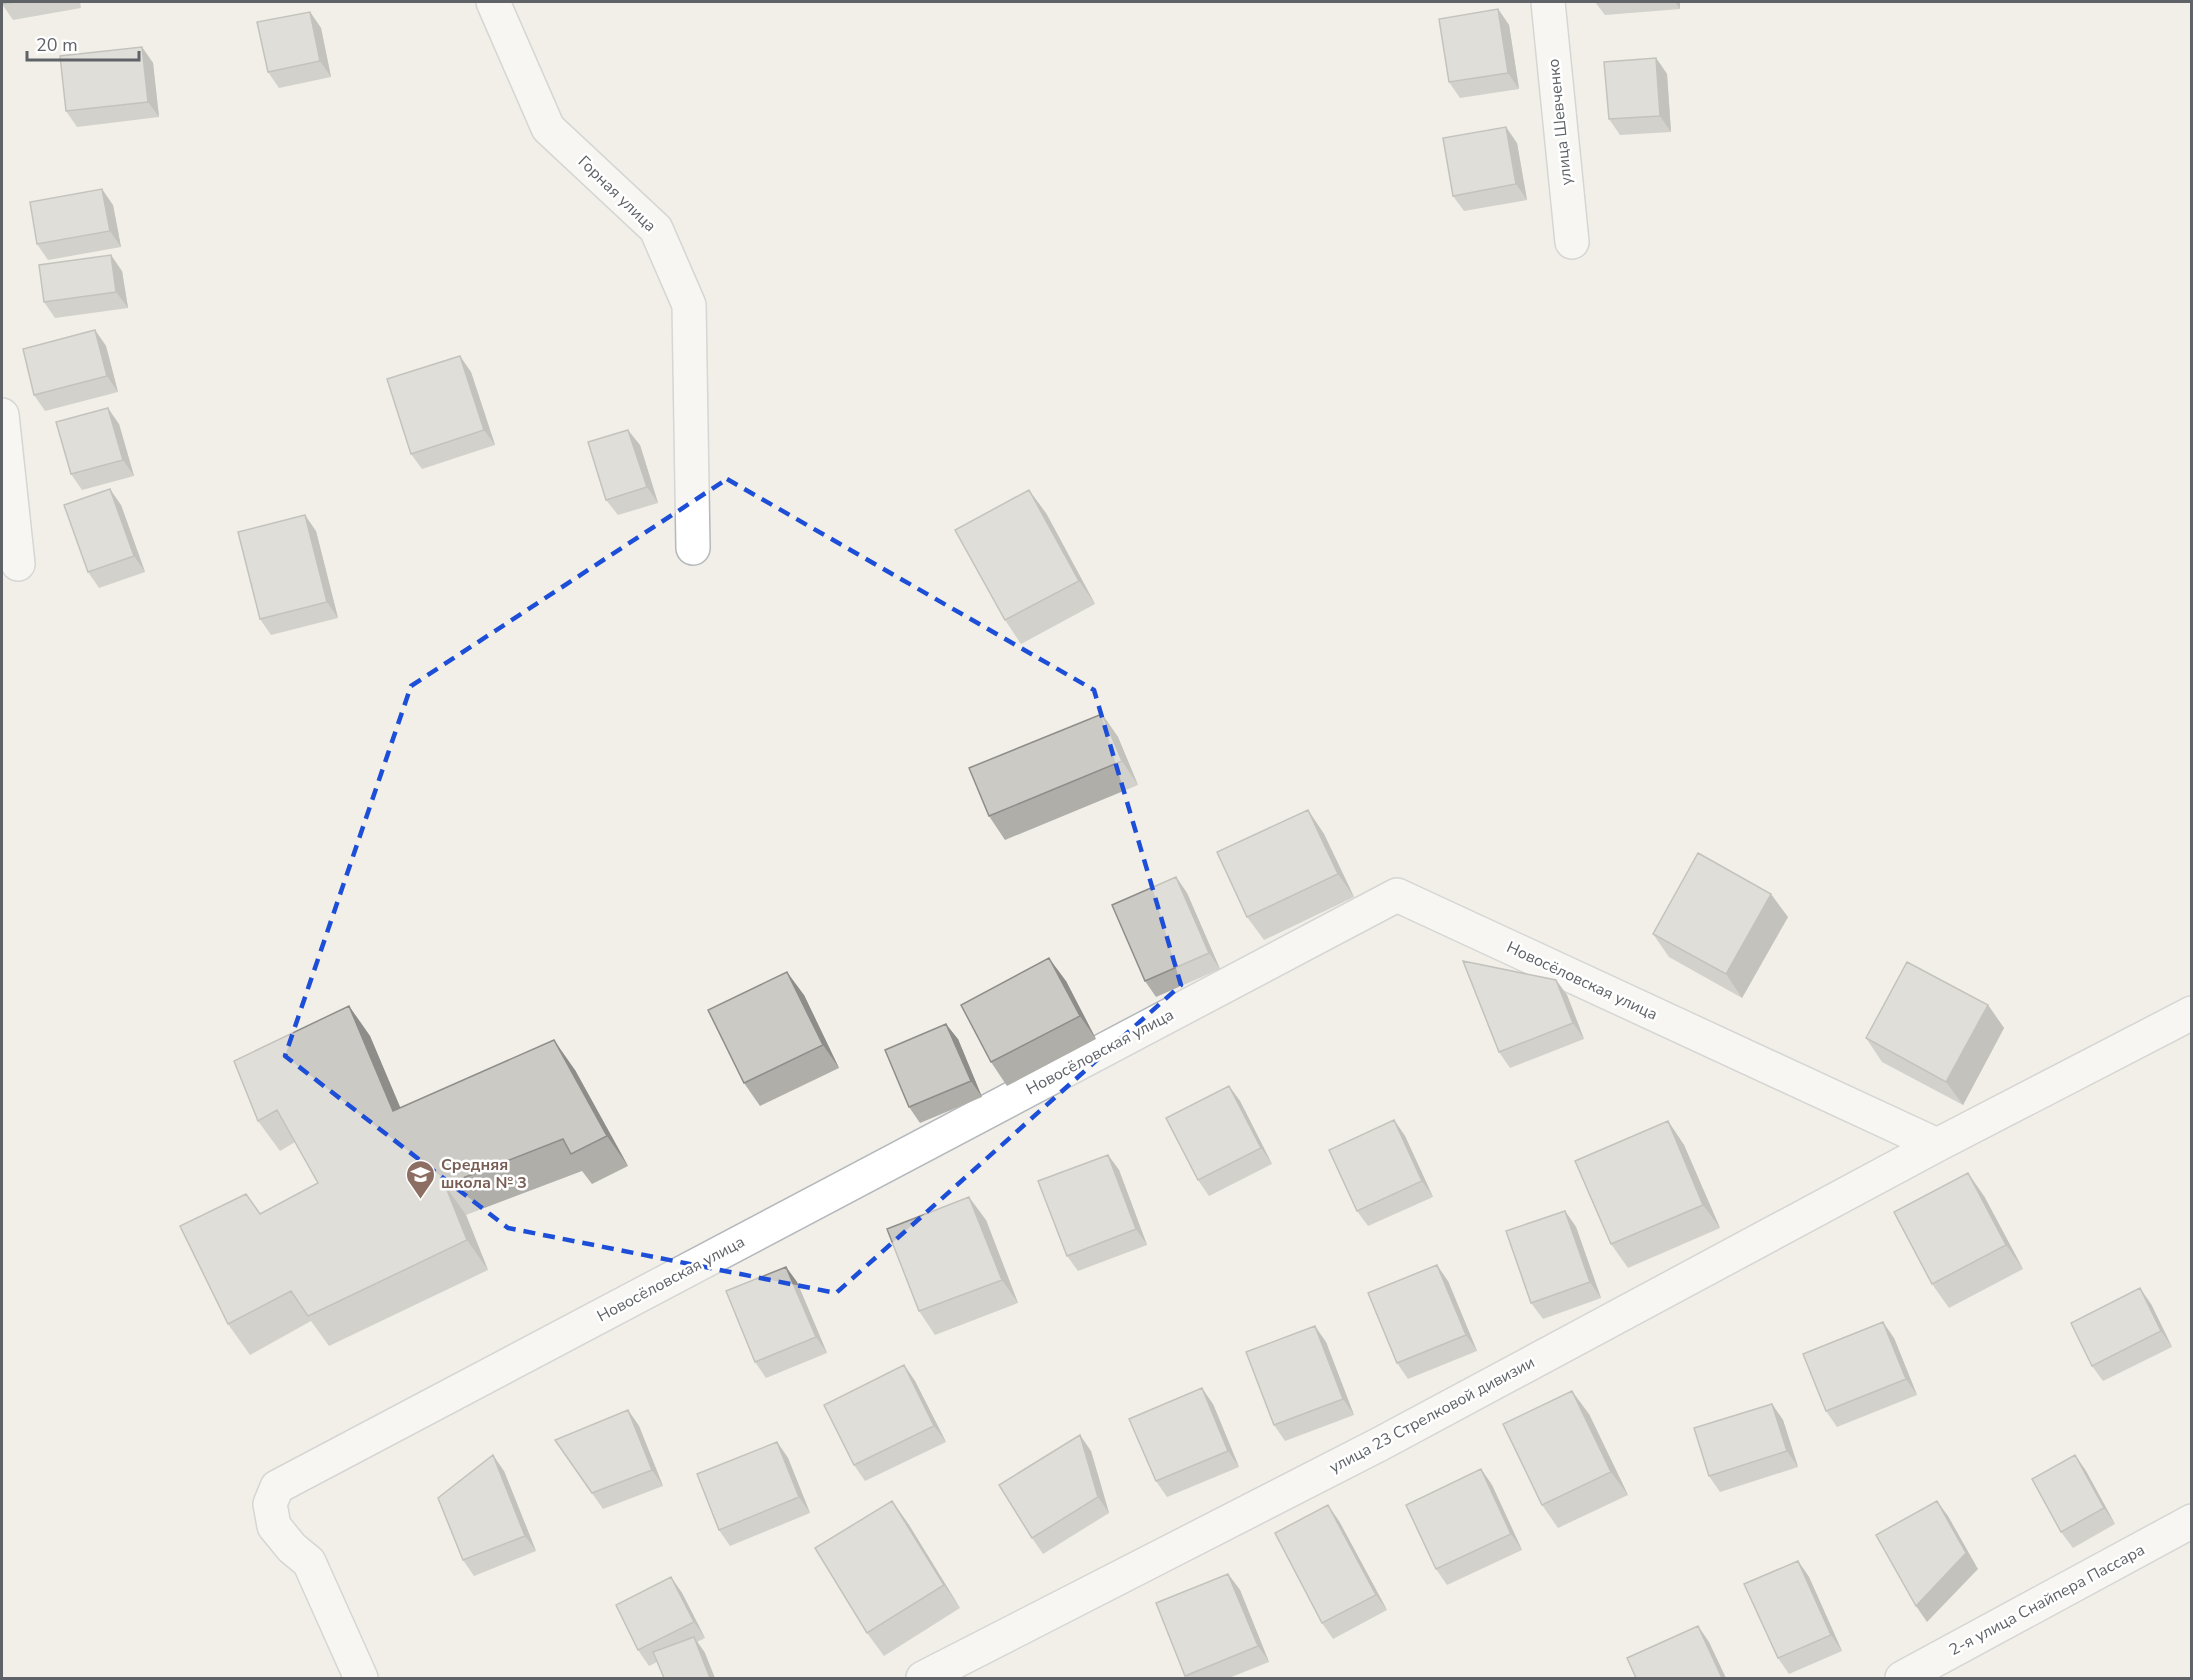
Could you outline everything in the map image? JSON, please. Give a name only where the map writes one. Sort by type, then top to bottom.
[{"type":"street","name":"Горная улица","points":[[493,2],[548,128],[656,229],[689,305],[693,548]]},
{"type":"street","name":"улица Шевченко","points":[[1548,2],[1572,242]]},
{"type":"street","points":[[2,415],[18,564]]},
{"type":"street","name":"Новосёловская улица","points":[[361,1678],[309,1562],[292,1548],[274,1526],[270,1504],[277,1487],[1397,895],[1937,1145]]},
{"type":"street","name":"улица 23 Стрелковой дивизии","points":[[923,1678],[1380,1444],[1937,1145],[2192,1013]]},
{"type":"street","name":"2-я улица Снайпера Пассара","points":[[1902,1678],[2192,1521]]},
{"type":"highlighted area","points":[[727,479],[1094,690],[1181,985],[836,1293],[508,1228],[285,1056],[411,686]]},
{"type":"building","points":[[1498,9],[1508,73],[1449,82],[1439,19]]},
{"type":"building","points":[[310,12],[320,61],[268,72],[257,22]]},
{"type":"building","points":[[142,47],[148,102],[66,111],[60,56]]},
{"type":"building","points":[[1656,58],[1660,116],[1609,119],[1604,62]]},
{"type":"building","points":[[1506,127],[1516,184],[1453,196],[1443,138]]},
{"type":"building","points":[[102,189],[110,231],[37,244],[30,202]]},
{"type":"building","points":[[111,255],[116,292],[44,302],[39,265]]},
{"type":"building","points":[[95,330],[107,376],[34,395],[23,349]]},
{"type":"building","points":[[460,356],[484,430],[411,454],[387,379]]},
{"type":"building","points":[[108,408],[123,460],[71,474],[56,422]]},
{"type":"building","points":[[628,430],[647,487],[606,500],[588,442]]},
{"type":"building","points":[[110,489],[134,556],[88,572],[64,505]]},
{"type":"building","points":[[1029,490],[1079,581],[1005,620],[955,530]]},
{"type":"building","points":[[305,515],[327,602],[260,619],[238,532]]},
{"type":"building","points":[[1102,714],[1122,761],[989,816],[969,768]]},
{"type":"building","points":[[1308,810],[1338,874],[1247,917],[1217,852]]},
{"type":"building","points":[[1698,853],[1771,894],[1726,974],[1653,934]]},
{"type":"building","points":[[1176,877],[1209,953],[1145,981],[1112,905]]},
{"type":"building","points":[[1049,958],[1080,1016],[991,1062],[961,1005]]},
{"type":"building","points":[[1463,961],[1556,980],[1573,1023],[1499,1052]]},
{"type":"building","points":[[1907,962],[1988,1005],[1946,1082],[1866,1038]]},
{"type":"building","points":[[787,972],[823,1045],[744,1083],[708,1010]]},
{"type":"building","name":"Средняя школа № 3","points":[[349,1006],[393,1111],[554,1040],[607,1136],[571,1154],[563,1139],[445,1185],[467,1240],[308,1316],[291,1291],[228,1324],[180,1226],[246,1194],[260,1214],[318,1183],[277,1110],[258,1121],[234,1061]]},
{"type":"building","points":[[946,1024],[971,1081],[909,1107],[885,1050]]},
{"type":"building","points":[[1229,1086],[1261,1148],[1198,1180],[1166,1118]]},
{"type":"building","points":[[1394,1120],[1422,1181],[1357,1211],[1329,1150]]},
{"type":"building","points":[[1668,1121],[1703,1205],[1611,1244],[1575,1161]]},
{"type":"building","points":[[1108,1155],[1136,1229],[1067,1256],[1038,1181]]},
{"type":"building","points":[[1968,1173],[2006,1245],[1932,1284],[1894,1212]]},
{"type":"building","points":[[969,1197],[1002,1280],[919,1311],[887,1229]]},
{"type":"building","points":[[1565,1211],[1590,1282],[1531,1303],[1506,1231]]},
{"type":"building","points":[[1437,1265],[1466,1335],[1397,1363],[1368,1293]]},
{"type":"building","points":[[786,1267],[816,1337],[755,1362],[726,1291]]},
{"type":"building","points":[[2140,1288],[2161,1331],[2092,1366],[2071,1323]]},
{"type":"building","points":[[1883,1322],[1906,1379],[1826,1411],[1803,1354]]},
{"type":"building","points":[[1315,1326],[1343,1399],[1274,1425],[1246,1352]]},
{"type":"building","points":[[904,1365],[934,1426],[854,1465],[824,1405]]},
{"type":"building","points":[[1202,1388],[1228,1451],[1156,1481],[1129,1419]]},
{"type":"building","points":[[1572,1391],[1611,1472],[1542,1505],[1503,1424]]},
{"type":"building","points":[[1772,1404],[1787,1451],[1709,1476],[1694,1428]]},
{"type":"building","points":[[628,1410],[652,1470],[592,1493],[555,1440]]},
{"type":"building","points":[[1080,1435],[1098,1497],[1032,1538],[999,1485]]},
{"type":"building","points":[[777,1442],[799,1497],[719,1530],[697,1474]]},
{"type":"building","points":[[493,1455],[525,1536],[463,1560],[438,1498]]},
{"type":"building","points":[[2075,1455],[2104,1508],[2061,1532],[2032,1479]]},
{"type":"building","points":[[1481,1469],[1511,1534],[1436,1569],[1406,1505]]},
{"type":"building","points":[[892,1501],[944,1585],[867,1633],[815,1548]]},
{"type":"building","points":[[1937,1501],[1966,1553],[1916,1606],[1876,1535]]},
{"type":"building","points":[[1328,1505],[1376,1595],[1322,1623],[1275,1533]]},
{"type":"building","points":[[1798,1561],[1831,1635],[1778,1658],[1744,1584]]},
{"type":"building","points":[[1228,1574],[1258,1646],[1185,1676],[1156,1603]]},
{"type":"building","points":[[671,1577],[694,1622],[638,1650],[616,1605]]},
{"type":"building","points":[[1698,1626],[1722,1678],[1636,1678],[1627,1658]]},
{"type":"building","points":[[694,1637],[710,1678],[664,1678],[653,1652]]},
{"type":"place","name":"Средняя школа № 3","points":[[420,1200]]}]
